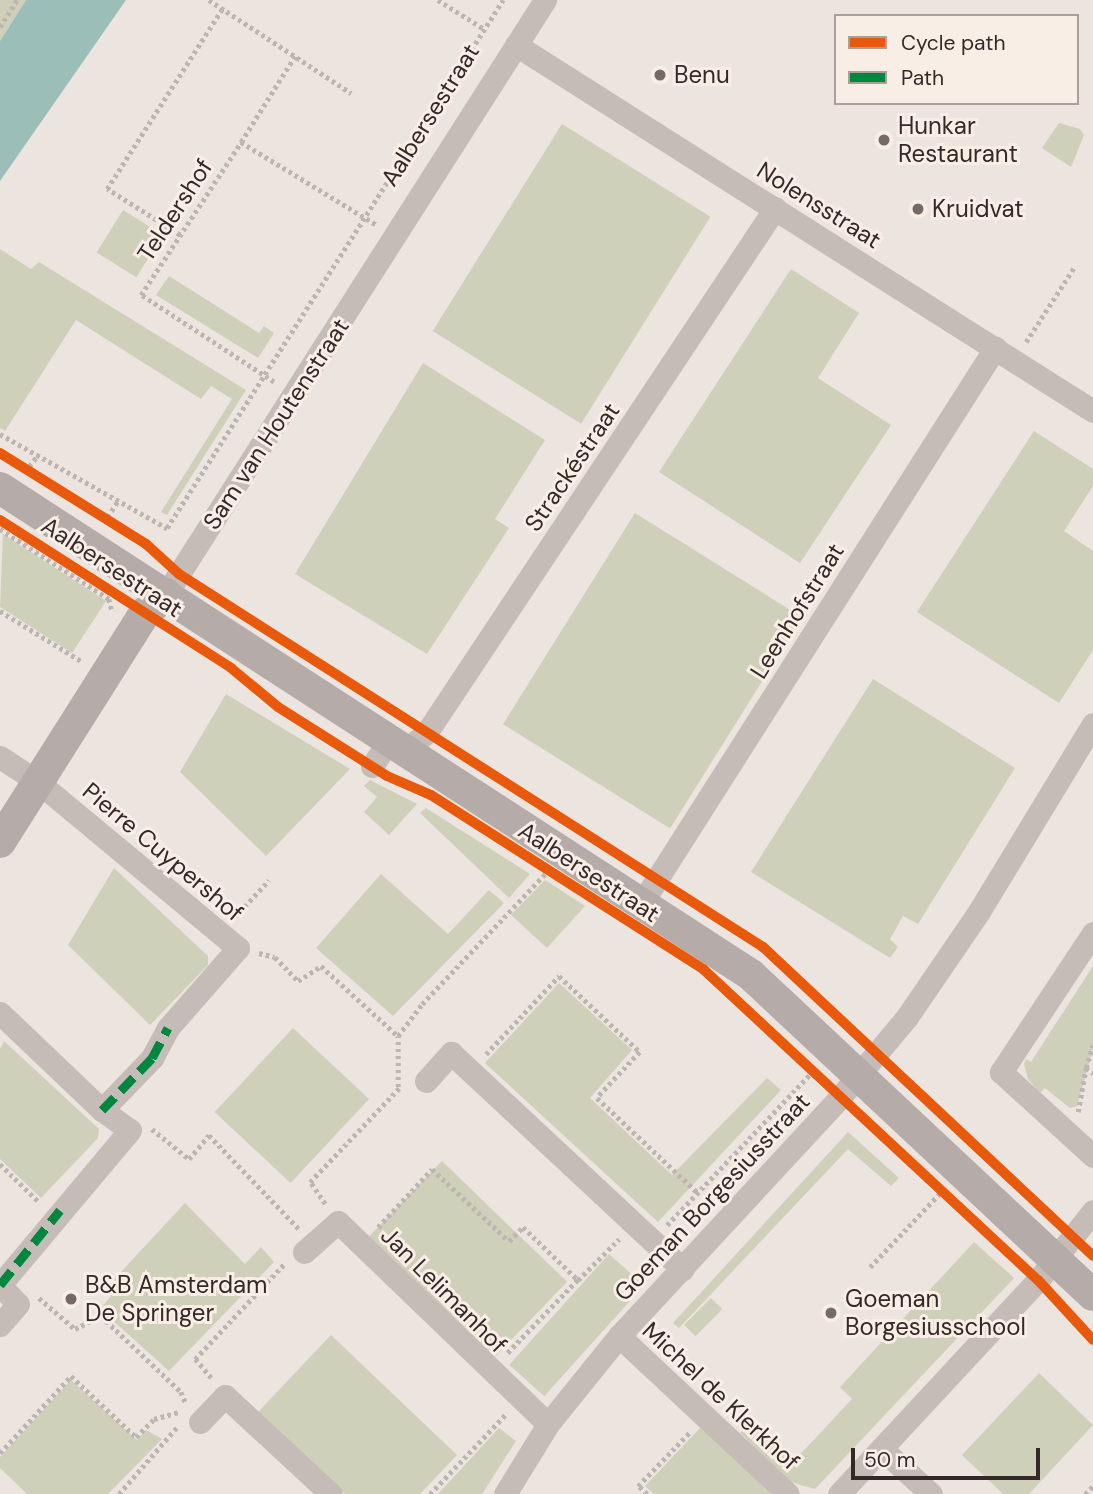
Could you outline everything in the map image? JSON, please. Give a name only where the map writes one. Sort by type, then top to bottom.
[{"type":"street","name":"Sam van Houtenstraat","points":[[0,842],[155,603],[296,396],[545,0]]},
{"type":"street","name":"Nolensstraat","points":[[516,45],[1093,411]]},
{"type":"street","name":"Strackéstraat","points":[[372,766],[399,744],[427,732],[775,208]]},
{"type":"street","name":"Leenhofstraat","points":[[643,901],[995,348]]},
{"type":"street","name":"Aalbersestraat","points":[[9,476],[155,603],[399,744],[643,901],[751,975],[850,1084],[1093,1295]]},
{"type":"street","name":"Goeman Borgesiusstraat","points":[[511,1491],[548,1424],[619,1336],[683,1269],[907,1017],[978,913],[1093,724]]},
{"type":"street","name":"Pierre Cuypershof","points":[[0,757],[38,782],[238,948],[168,1028],[152,1058],[102,1111]]},
{"type":"street","points":[[1093,933],[1002,1072],[1093,1156]]},
{"type":"street","points":[[0,1013],[102,1111],[130,1130],[57,1213],[0,1285],[18,1304],[0,1325]]},
{"type":"street","points":[[426,1081],[451,1053],[683,1269]]},
{"type":"street","points":[[839,1494],[883,1450],[1093,1211]]},
{"type":"street","points":[[308,1249],[338,1222]]},
{"type":"street","name":"Jan Lelimanhof","points":[[338,1222],[489,1372],[548,1424]]},
{"type":"street","name":"Michel de Klerkhof","points":[[619,1336],[788,1494]]},
{"type":"street","points":[[194,1416],[225,1396],[331,1494]]},
{"type":"street","points":[[883,1450],[931,1494]]},
{"type":"path","points":[[0,27],[17,0]]},
{"type":"path","points":[[209,0],[351,93]]},
{"type":"path","points":[[438,0],[484,29]]},
{"type":"path","points":[[180,235],[107,188],[222,9]]},
{"type":"path","points":[[241,142],[295,56]]},
{"type":"path","points":[[1015,361],[1075,266]]},
{"type":"path","points":[[0,529],[109,599],[113,615]]},
{"type":"path","points":[[0,611],[83,662]]},
{"type":"path","points":[[76,673],[91,650]]},
{"type":"path","points":[[398,1087],[398,1036],[422,1004],[548,870]]},
{"type":"path","points":[[220,933],[269,880]]},
{"type":"path","points":[[238,948],[275,957],[298,981],[321,966],[398,1036]]},
{"type":"path","points":[[470,1071],[559,976],[640,1052],[597,1098],[698,1193]]},
{"type":"path","points":[[1073,1137],[1093,1045]]},
{"type":"path","points":[[803,1062],[813,1071],[850,1084]]},
{"type":"path","points":[[1086,1068],[1093,1073]]},
{"type":"path","points":[[652,1241],[813,1071]]},
{"type":"path","points":[[338,1222],[310,1182],[398,1087],[426,1081]]},
{"type":"path","points":[[130,1130],[142,1120],[189,1158],[209,1135],[279,1203],[308,1249],[287,1261],[195,1359],[225,1396]]},
{"type":"path","points":[[0,1164],[57,1213]]},
{"type":"path","points":[[361,1245],[432,1169],[509,1241],[523,1227],[578,1280]]},
{"type":"path","points":[[933,1182],[952,1200]]},
{"type":"path","points":[[870,1267],[942,1191]]},
{"type":"path","points":[[489,1372],[634,1225]]},
{"type":"path","points":[[18,1304],[41,1297],[75,1329],[101,1316],[181,1392],[194,1416]]},
{"type":"path","points":[[0,1453],[71,1376],[136,1437],[154,1419],[194,1416]]},
{"type":"path","points":[[430,1494],[520,1400]]},
{"type":"path","points":[[119,1494],[194,1416]]},
{"type":"path","points":[[647,1494],[638,1486],[705,1416]]},
{"type":"path","points":[[1085,1494],[1093,1486]]},
{"type":"green space","points":[[0,0],[26,0],[0,41]]},
{"type":"green space","points":[[1059,123],[1080,129],[1084,135],[1071,167],[1042,148]]},
{"type":"green space","points":[[562,124],[710,217],[581,424],[433,331]]},
{"type":"green space","points":[[123,210],[163,235],[136,277],[97,252]]},
{"type":"green space","points":[[0,249],[31,269],[39,262],[246,390],[167,515],[161,512],[232,399],[211,386],[201,399],[76,320],[5,431],[0,428]]},
{"type":"green space","points":[[791,269],[859,313],[818,378],[891,425],[800,563],[659,472]]},
{"type":"green space","points":[[169,276],[259,333],[264,326],[274,333],[258,358],[156,295]]},
{"type":"green space","points":[[423,363],[545,440],[495,519],[509,528],[427,654],[295,574]]},
{"type":"green space","points":[[1034,431],[1093,469],[1093,486],[1064,531],[1093,551],[1093,650],[1059,703],[917,612]]},
{"type":"green space","points":[[635,513],[802,617],[670,829],[503,724]]},
{"type":"green space","points":[[3,534],[106,601],[72,653],[0,607]]},
{"type":"green space","points":[[873,679],[1015,768],[918,924],[903,916],[890,939],[898,947],[890,958],[751,872]]},
{"type":"green space","points":[[226,694],[350,769],[266,856],[180,772]]},
{"type":"green space","points":[[370,780],[417,804],[389,835],[364,812],[377,797],[364,786]]},
{"type":"green space","points":[[426,808],[530,874],[509,898],[420,813]]},
{"type":"green space","points":[[114,868],[208,956],[208,965],[150,1025],[68,945]]},
{"type":"green space","points":[[381,874],[448,934],[489,890],[504,903],[393,1016],[316,948]]},
{"type":"green space","points":[[545,880],[585,906],[547,948],[511,915]]},
{"type":"green space","points":[[1093,966],[1093,1049],[1077,1106],[1070,1108],[1045,1088],[1040,1093],[1028,1079],[1024,1064],[1026,1059],[1031,1062]]},
{"type":"green space","points":[[559,983],[632,1050],[590,1098],[672,1175],[767,1078],[781,1090],[658,1222],[485,1063]]},
{"type":"green space","points":[[293,1028],[369,1099],[291,1183],[215,1112]]},
{"type":"green space","points":[[4,1041],[99,1129],[98,1138],[41,1198],[0,1159],[0,1049]]},
{"type":"green space","points":[[848,1132],[899,1178],[891,1186],[848,1149],[679,1328],[673,1323]]},
{"type":"green space","points":[[442,1161],[567,1282],[494,1357],[369,1237]]},
{"type":"green space","points":[[185,1203],[245,1264],[261,1247],[274,1262],[169,1371],[100,1309],[111,1296],[106,1288]]},
{"type":"green space","points":[[974,1242],[1014,1278],[815,1489],[790,1482],[740,1433],[751,1423],[793,1462],[852,1399],[840,1387]]},
{"type":"green space","points":[[609,1254],[644,1285],[544,1396],[509,1365]]},
{"type":"green space","points":[[711,1298],[722,1309],[695,1336],[684,1325]]},
{"type":"green space","points":[[331,1335],[457,1455],[420,1494],[345,1494],[258,1412]]},
{"type":"green space","points":[[1039,1373],[1093,1425],[1029,1494],[1003,1494],[962,1455]]},
{"type":"green space","points":[[71,1380],[137,1440],[146,1430],[162,1439],[108,1494],[27,1494],[0,1468],[0,1457]]},
{"type":"green space","points":[[701,1427],[771,1494],[654,1494],[645,1486]]},
{"type":"green space","points":[[499,1428],[516,1441],[482,1494],[438,1494]]},
{"type":"water","points":[[26,0],[126,0],[0,181],[0,41]]},
{"type":"marked path","points":[[102,1110],[152,1058],[168,1028]]},
{"type":"marked path","points":[[0,1285],[60,1210]]},
{"type":"cycle path","points":[[0,453],[146,544],[179,574],[763,947],[1093,1256]]},
{"type":"cycle path","points":[[0,520],[231,668],[278,707],[387,776],[431,795],[703,969],[1038,1280],[1093,1340]]},
{"type":"place","name":"Benu","points":[[660,75]]},
{"type":"place","name":"Hunkar Restaurant","points":[[884,140]]},
{"type":"place","name":"Kruidvat","points":[[918,209]]},
{"type":"place","name":"B&B Amsterdam De Springer","points":[[71,1299]]},
{"type":"place","name":"Goeman Borgesiusschool","points":[[831,1313]]}]
